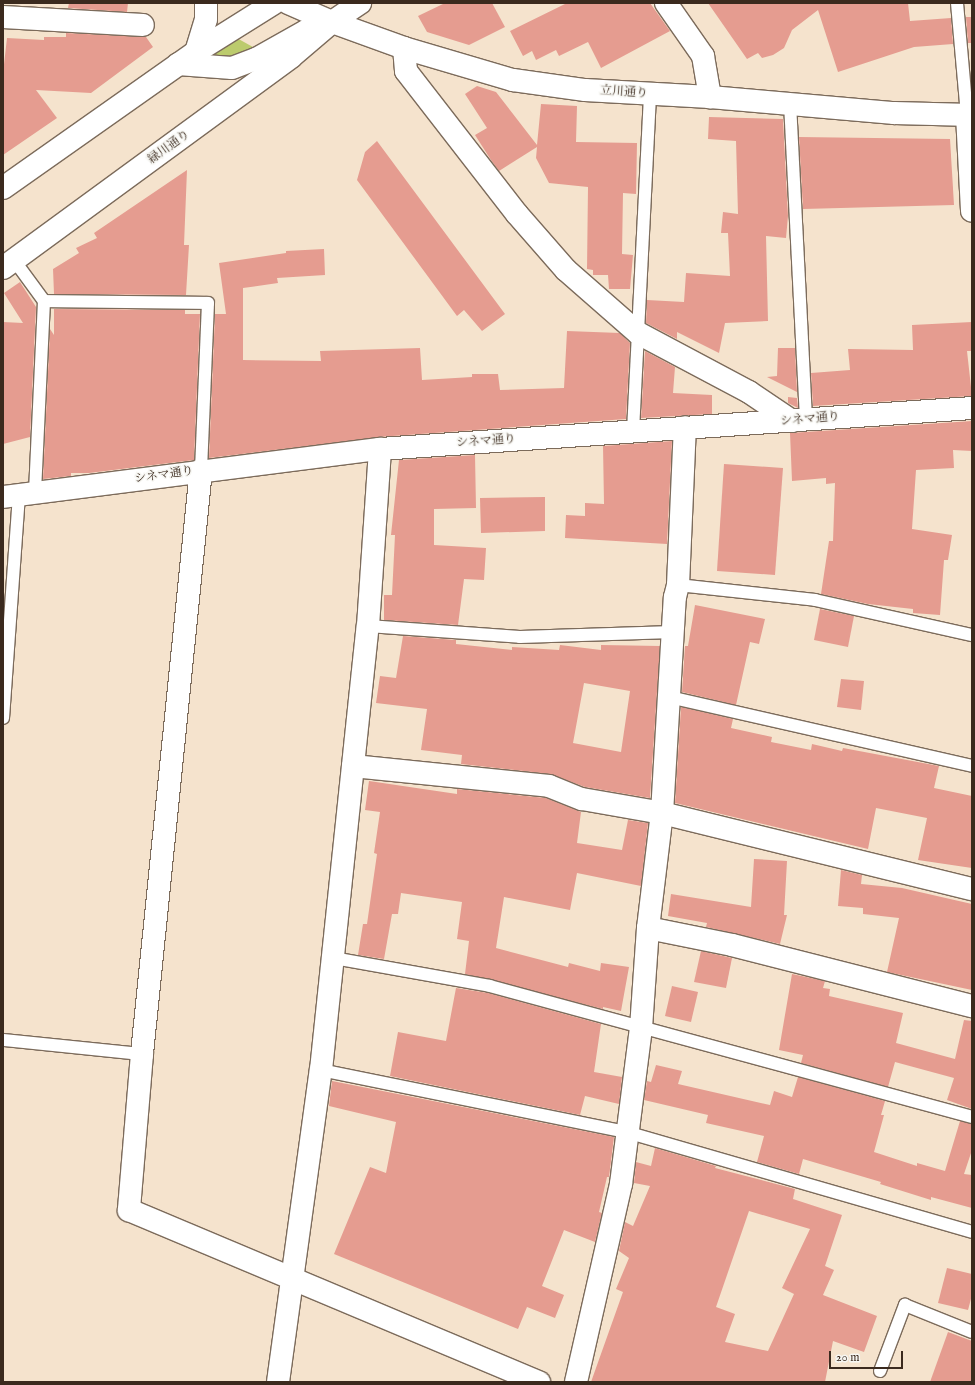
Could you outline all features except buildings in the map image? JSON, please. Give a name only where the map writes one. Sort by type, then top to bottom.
[{"type":"street","points":[[196,52],[204,25],[206,3]]},
{"type":"street","points":[[3,188],[178,64],[274,3]]},
{"type":"street","name":"立川通り","points":[[288,3],[332,22],[404,48],[514,80],[585,90],[710,97],[894,113],[969,115]]},
{"type":"street","points":[[178,64],[232,68],[256,59],[306,31],[332,22],[360,3]]},
{"type":"street","points":[[666,3],[703,56],[710,97]]},
{"type":"street","points":[[3,17],[143,25]]},
{"type":"street","name":"緑川通り","points":[[9,264],[292,57],[332,22]]},
{"type":"street","points":[[404,48],[406,71],[516,214],[566,270],[638,333],[749,392],[799,421]]},
{"type":"street","points":[[969,115],[972,211]]},
{"type":"street","name":"シネマ通り","points":[[19,495],[201,470],[380,449],[972,408]]},
{"type":"street","points":[[576,1382],[621,1184],[626,1132],[641,1028],[648,928],[662,813],[673,632],[678,585],[685,427]]},
{"type":"street","points":[[278,1382],[321,1070],[368,626],[380,449]]},
{"type":"street","points":[[201,470],[142,1054],[129,1210],[539,1382]]},
{"type":"street","points":[[353,766],[549,786],[582,798],[662,813],[972,889]]},
{"type":"street","points":[[648,928],[732,945],[972,1006]]},
{"type":"lane","points":[[957,3],[969,115]]},
{"type":"lane","points":[[633,431],[650,94]]},
{"type":"lane","points":[[790,103],[799,421]]},
{"type":"lane","points":[[9,264],[44,301],[208,303],[201,470]]},
{"type":"lane","points":[[3,718],[19,495],[44,301]]},
{"type":"lane","points":[[678,585],[815,600],[972,635]]},
{"type":"lane","points":[[368,626],[520,637],[673,632]]},
{"type":"lane","points":[[670,697],[972,766]]},
{"type":"lane","points":[[333,958],[490,986],[972,1117]]},
{"type":"lane","points":[[3,1040],[142,1054]]},
{"type":"lane","points":[[321,1070],[626,1132],[972,1232]]},
{"type":"lane","points":[[880,1371],[905,1305],[972,1332]]},
{"type":"green space","points":[[235,37],[258,50],[241,57],[205,59]]}]
